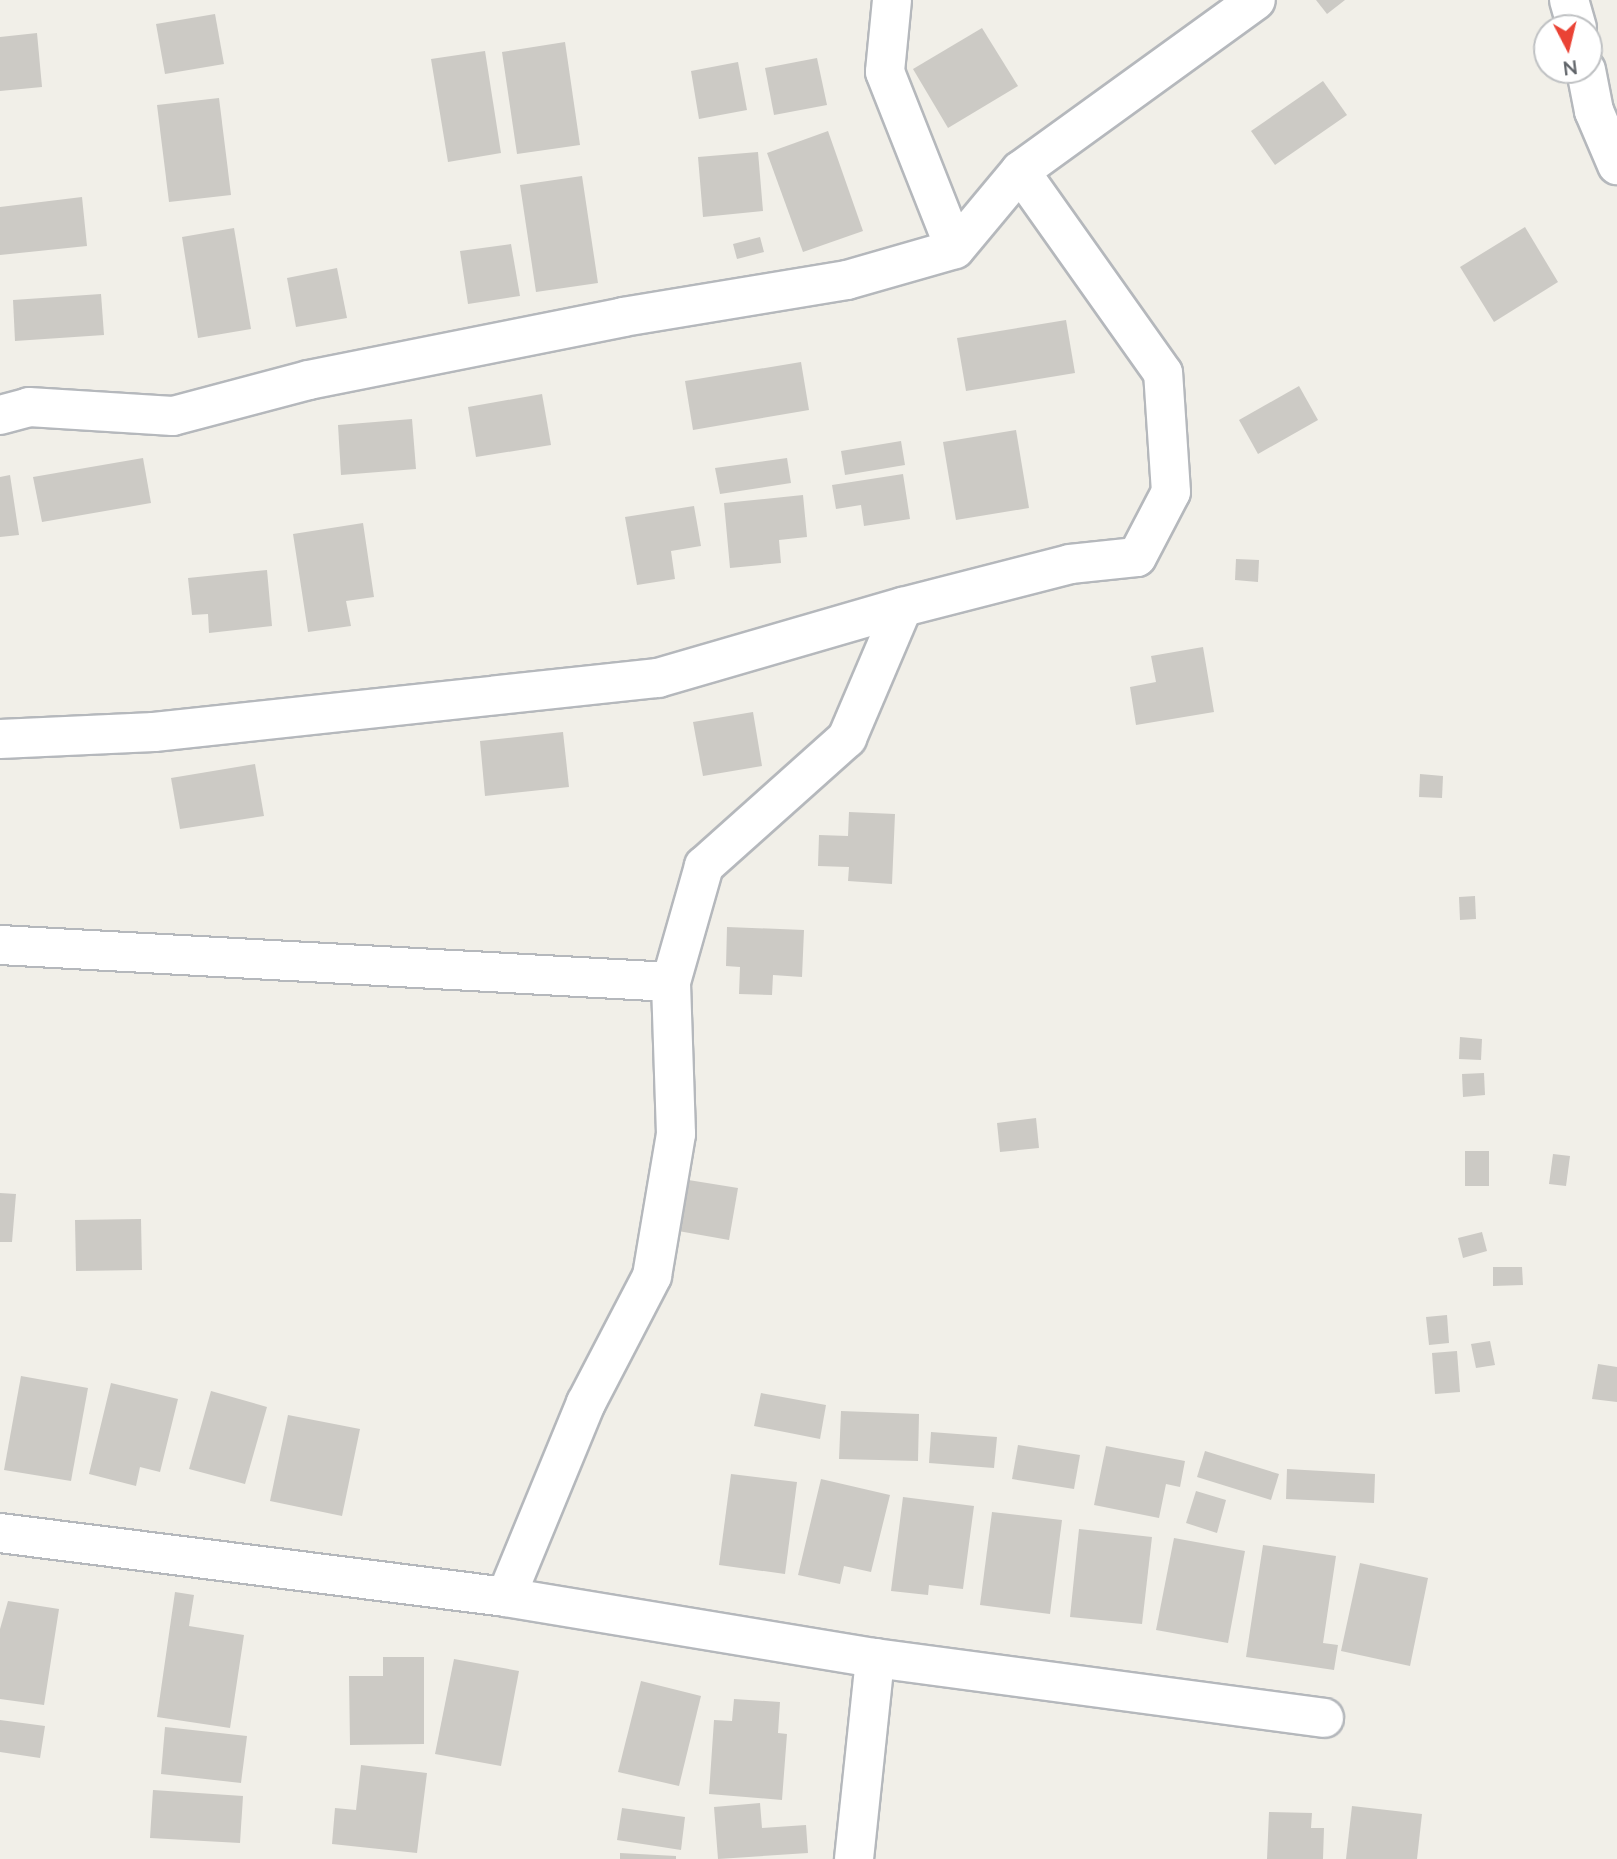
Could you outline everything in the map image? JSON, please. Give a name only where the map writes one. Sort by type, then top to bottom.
[{"type":"street","points":[[892,0],[886,72],[955,249]]},
{"type":"street","points":[[0,415],[29,407],[97,416],[173,416],[309,380],[582,325],[847,280],[955,249],[1020,171],[1256,0]]},
{"type":"street","points":[[1589,84],[1594,111],[1617,165]]},
{"type":"street","points":[[0,739],[154,732],[658,678],[903,607],[1070,564],[1137,557],[1171,492],[1163,373],[1020,171]]},
{"type":"street","points":[[506,1597],[586,1403],[652,1276],[676,1134],[671,982],[704,866],[847,738],[903,607]]},
{"type":"street","points":[[0,946],[671,982]]},
{"type":"street","points":[[0,1533],[506,1597],[875,1658],[1324,1718]]},
{"type":"street","points":[[854,1859],[875,1658]]},
{"type":"building","points":[[1316,0],[1345,0],[1327,14]]},
{"type":"building","points":[[215,14],[224,64],[165,74],[156,24]]},
{"type":"building","points":[[982,28],[1018,86],[948,128],[913,69]]},
{"type":"building","points":[[37,33],[42,87],[0,91],[0,37]]},
{"type":"building","points":[[565,42],[580,145],[517,154],[502,52]]},
{"type":"building","points":[[485,51],[501,153],[448,162],[431,59]]},
{"type":"building","points":[[817,58],[827,105],[774,115],[765,68]]},
{"type":"building","points":[[738,62],[747,110],[699,119],[691,71]]},
{"type":"building","points":[[1323,81],[1347,115],[1275,165],[1251,131]]},
{"type":"building","points":[[219,98],[231,195],[169,202],[157,105]]},
{"type":"building","points":[[828,131],[863,231],[803,252],[767,153]]},
{"type":"building","points":[[758,152],[763,211],[703,217],[698,157]]},
{"type":"building","points":[[582,176],[598,283],[536,292],[520,185]]},
{"type":"building","points":[[82,197],[87,246],[0,255],[0,207]]},
{"type":"building","points":[[1525,227],[1558,282],[1494,322],[1460,267]]},
{"type":"building","points":[[234,228],[251,329],[198,338],[182,237]]},
{"type":"building","points":[[760,237],[764,252],[737,259],[733,244]]},
{"type":"building","points":[[511,244],[520,296],[468,304],[460,251]]},
{"type":"building","points":[[337,268],[347,318],[296,327],[287,278]]},
{"type":"building","points":[[101,294],[104,335],[15,341],[13,300]]},
{"type":"building","points":[[1066,320],[1075,373],[966,391],[957,338]]},
{"type":"building","points":[[801,362],[809,410],[693,430],[685,381]]},
{"type":"building","points":[[1299,386],[1318,420],[1258,454],[1239,420]]},
{"type":"building","points":[[542,394],[551,445],[476,457],[468,407]]},
{"type":"building","points":[[412,419],[416,469],[341,475],[338,425]]},
{"type":"building","points":[[1016,430],[1029,508],[956,520],[943,442]]},
{"type":"building","points":[[901,441],[905,465],[845,475],[841,451]]},
{"type":"building","points":[[143,458],[151,503],[42,522],[33,477]]},
{"type":"building","points":[[787,458],[791,483],[720,494],[715,468]]},
{"type":"building","points":[[903,474],[910,519],[864,526],[861,505],[836,509],[832,485]]},
{"type":"building","points":[[10,475],[19,535],[0,537],[0,477]]},
{"type":"building","points":[[803,495],[807,537],[779,540],[781,563],[730,568],[724,503]]},
{"type":"building","points":[[694,506],[701,546],[671,551],[675,579],[637,585],[625,517]]},
{"type":"building","points":[[363,523],[374,597],[346,601],[351,626],[308,632],[293,534]]},
{"type":"building","points":[[1236,559],[1259,560],[1258,582],[1235,580]]},
{"type":"building","points":[[267,570],[272,626],[209,633],[208,614],[192,615],[188,578]]},
{"type":"building","points":[[1203,647],[1214,712],[1136,725],[1130,687],[1156,682],[1151,656]]},
{"type":"building","points":[[753,712],[762,766],[703,776],[693,722]]},
{"type":"building","points":[[563,732],[569,787],[485,796],[480,741]]},
{"type":"building","points":[[255,764],[264,816],[180,829],[171,778]]},
{"type":"building","points":[[1420,774],[1443,776],[1442,798],[1419,797]]},
{"type":"building","points":[[849,812],[895,814],[892,884],[848,881],[849,867],[818,866],[819,835],[848,836]]},
{"type":"building","points":[[1475,896],[1476,919],[1460,920],[1459,897]]},
{"type":"building","points":[[727,927],[804,930],[802,977],[773,975],[772,995],[739,994],[740,967],[726,966]]},
{"type":"building","points":[[1460,1037],[1482,1039],[1481,1060],[1459,1059]]},
{"type":"building","points":[[1484,1073],[1485,1095],[1463,1097],[1462,1074]]},
{"type":"building","points":[[1036,1118],[1039,1148],[1000,1152],[997,1123]]},
{"type":"building","points":[[1465,1151],[1489,1151],[1489,1186],[1465,1186]]},
{"type":"building","points":[[1553,1154],[1570,1156],[1566,1186],[1549,1184]]},
{"type":"building","points":[[676,1178],[738,1188],[729,1240],[667,1229]]},
{"type":"building","points":[[0,1193],[16,1194],[12,1242],[0,1242]]},
{"type":"building","points":[[141,1219],[142,1270],[76,1271],[75,1220]]},
{"type":"building","points":[[1482,1232],[1487,1251],[1463,1258],[1458,1238]]},
{"type":"building","points":[[1493,1267],[1522,1267],[1523,1285],[1493,1286]]},
{"type":"building","points":[[1447,1315],[1449,1343],[1429,1345],[1426,1317]]},
{"type":"building","points":[[1490,1341],[1495,1365],[1476,1368],[1471,1344]]},
{"type":"building","points":[[1457,1351],[1460,1392],[1435,1394],[1432,1353]]},
{"type":"building","points":[[1598,1364],[1617,1367],[1617,1402],[1592,1399]]},
{"type":"building","points":[[21,1376],[88,1388],[71,1481],[4,1470]]},
{"type":"building","points":[[111,1383],[178,1399],[160,1472],[140,1467],[136,1486],[89,1474]]},
{"type":"building","points":[[211,1391],[267,1407],[245,1484],[189,1469]]},
{"type":"building","points":[[761,1393],[826,1405],[820,1439],[754,1426]]},
{"type":"building","points":[[841,1411],[919,1414],[918,1461],[839,1459]]},
{"type":"building","points":[[288,1415],[360,1429],[342,1516],[270,1501]]},
{"type":"building","points":[[931,1432],[997,1437],[994,1468],[929,1463]]},
{"type":"building","points":[[1018,1445],[1080,1455],[1074,1489],[1012,1479]]},
{"type":"building","points":[[1106,1446],[1185,1461],[1180,1487],[1166,1484],[1159,1518],[1094,1505]]},
{"type":"building","points":[[1205,1451],[1279,1474],[1271,1500],[1197,1477]]},
{"type":"building","points":[[1287,1469],[1375,1474],[1374,1503],[1286,1499]]},
{"type":"building","points":[[731,1474],[797,1482],[785,1574],[719,1565]]},
{"type":"building","points":[[821,1479],[890,1495],[871,1572],[844,1566],[840,1584],[798,1575]]},
{"type":"building","points":[[1196,1491],[1226,1500],[1217,1533],[1186,1523]]},
{"type":"building","points":[[903,1497],[974,1506],[963,1589],[929,1585],[928,1595],[891,1591]]},
{"type":"building","points":[[992,1512],[1062,1520],[1050,1614],[980,1605]]},
{"type":"building","points":[[1079,1529],[1152,1537],[1142,1624],[1070,1617]]},
{"type":"building","points":[[1174,1538],[1245,1551],[1228,1643],[1156,1630]]},
{"type":"building","points":[[1263,1545],[1336,1556],[1323,1643],[1338,1645],[1334,1670],[1246,1657]]},
{"type":"building","points":[[1360,1563],[1428,1578],[1410,1666],[1341,1651]]},
{"type":"building","points":[[175,1592],[194,1595],[189,1626],[244,1635],[230,1728],[157,1717]]},
{"type":"building","points":[[8,1601],[59,1609],[44,1705],[0,1699],[0,1629]]},
{"type":"building","points":[[383,1657],[424,1657],[424,1744],[350,1745],[349,1676],[383,1676]]},
{"type":"building","points":[[454,1659],[519,1671],[501,1766],[435,1754]]},
{"type":"building","points":[[641,1681],[701,1696],[679,1786],[618,1772]]},
{"type":"building","points":[[734,1699],[780,1702],[778,1733],[787,1734],[782,1800],[709,1794],[714,1720],[732,1721]]},
{"type":"building","points":[[0,1720],[45,1726],[40,1758],[0,1752]]},
{"type":"building","points":[[165,1727],[247,1736],[241,1783],[161,1774]]},
{"type":"building","points":[[361,1765],[427,1773],[417,1853],[332,1844],[335,1808],[356,1810]]},
{"type":"building","points":[[153,1790],[243,1796],[240,1843],[150,1838]]},
{"type":"building","points":[[760,1803],[762,1828],[806,1825],[808,1853],[718,1859],[714,1807]]},
{"type":"building","points":[[1352,1806],[1422,1814],[1417,1859],[1346,1859]]},
{"type":"building","points":[[622,1808],[685,1817],[681,1850],[617,1840]]},
{"type":"building","points":[[1269,1812],[1312,1813],[1311,1828],[1324,1828],[1323,1859],[1267,1859]]},
{"type":"building","points":[[620,1853],[676,1856],[676,1859],[620,1859]]}]
